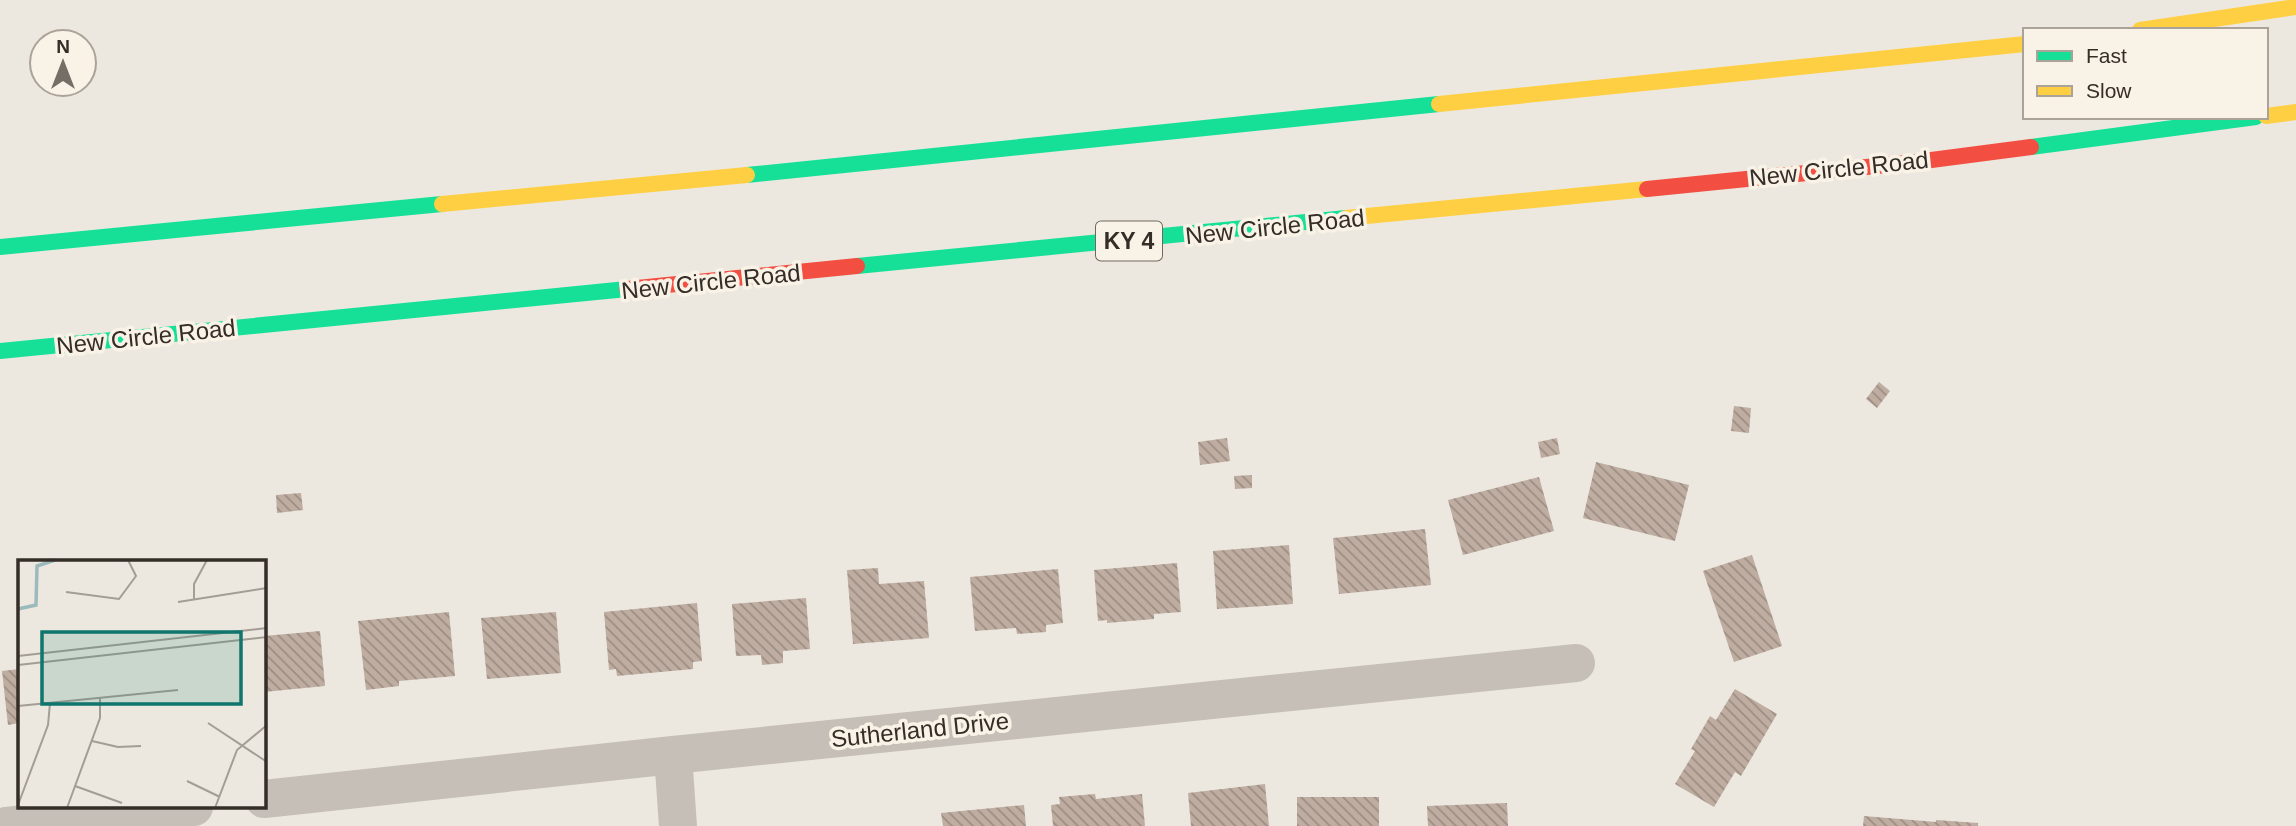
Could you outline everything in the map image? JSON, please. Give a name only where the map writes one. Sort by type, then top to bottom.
[{"type":"highway","points":[[2154,28],[2296,7]]},
{"type":"highway","points":[[0,247],[879,162],[2023,44]]},
{"type":"highway","points":[[2268,116],[2296,111]]},
{"type":"highway","name":"New Circle Road","points":[[0,351],[1916,162],[2241,119]]},
{"type":"street","name":"Sutherland Drive","points":[[266,799],[1576,663]]},
{"type":"street","points":[[673,755],[678,826]]},
{"type":"street","points":[[6,826],[93,822],[187,808]]},
{"type":"building","points":[[1879,382],[1890,391],[1877,408],[1866,399]]},
{"type":"building","points":[[1734,406],[1751,408],[1749,433],[1731,431]]},
{"type":"building","points":[[1227,438],[1230,461],[1200,465],[1198,442]]},
{"type":"building","points":[[1557,438],[1560,454],[1541,458],[1538,442]]},
{"type":"building","points":[[1596,462],[1689,485],[1675,541],[1583,518]]},
{"type":"building","points":[[1252,475],[1252,488],[1235,489],[1234,476]]},
{"type":"building","points":[[1539,477],[1554,531],[1463,555],[1448,500]]},
{"type":"building","points":[[301,493],[303,510],[277,513],[276,495]]},
{"type":"building","points":[[1425,529],[1431,585],[1339,594],[1333,538]]},
{"type":"building","points":[[1289,545],[1293,604],[1217,609],[1213,551]]},
{"type":"building","points":[[1752,555],[1782,646],[1734,662],[1703,571]]},
{"type":"building","points":[[1177,563],[1181,612],[1154,614],[1154,619],[1107,623],[1107,620],[1098,621],[1094,570]]},
{"type":"building","points":[[878,568],[879,584],[924,581],[929,638],[853,644],[847,570]]},
{"type":"building","points":[[1058,569],[1063,623],[1046,625],[1046,632],[1017,634],[1016,628],[975,631],[970,577]]},
{"type":"building","points":[[806,598],[810,649],[783,651],[783,663],[762,665],[761,655],[736,656],[732,604]]},
{"type":"building","points":[[697,603],[702,661],[693,662],[693,669],[617,676],[616,669],[609,670],[604,612]]},
{"type":"building","points":[[449,612],[455,676],[399,681],[399,686],[366,690],[358,621]]},
{"type":"building","points":[[556,612],[561,673],[487,679],[481,618]]},
{"type":"building","points":[[320,631],[325,686],[266,692],[266,636]]},
{"type":"building","points":[[18,669],[18,723],[8,725],[2,671]]},
{"type":"building","points":[[1735,689],[1777,714],[1741,776],[1735,772],[1714,807],[1675,784],[1695,751],[1691,749],[1710,716],[1716,720]]},
{"type":"building","points":[[1265,784],[1269,826],[1191,826],[1188,793]]},
{"type":"building","points":[[1095,794],[1096,799],[1142,794],[1145,826],[1053,826],[1051,805],[1060,804],[1059,797]]},
{"type":"building","points":[[1297,797],[1379,797],[1379,826],[1297,826]]},
{"type":"building","points":[[1507,803],[1508,826],[1428,826],[1427,806]]},
{"type":"building","points":[[1024,805],[1026,826],[943,826],[941,813]]},
{"type":"building","points":[[1864,816],[1978,823],[1978,826],[1863,826]]},
{"type":"traffic: fast","points":[[747,175],[1439,104]]},
{"type":"traffic: fast","points":[[2031,147],[2241,119]]},
{"type":"traffic: fast","points":[[0,247],[442,204]]},
{"type":"traffic: fast","points":[[857,266],[1346,218]]},
{"type":"traffic: fast","points":[[0,351],[627,289]]},
{"type":"traffic: slow","points":[[2154,28],[2296,7]]},
{"type":"traffic: slow","points":[[1439,104],[2023,44]]},
{"type":"traffic: slow","points":[[2268,116],[2296,112]]},
{"type":"traffic: slow","points":[[442,204],[747,175]]},
{"type":"traffic: slow","points":[[1346,218],[1647,189]]},
{"type":"traffic: jam","points":[[1647,189],[1916,162],[2031,147]]},
{"type":"traffic: jam","points":[[627,289],[857,266]]}]
